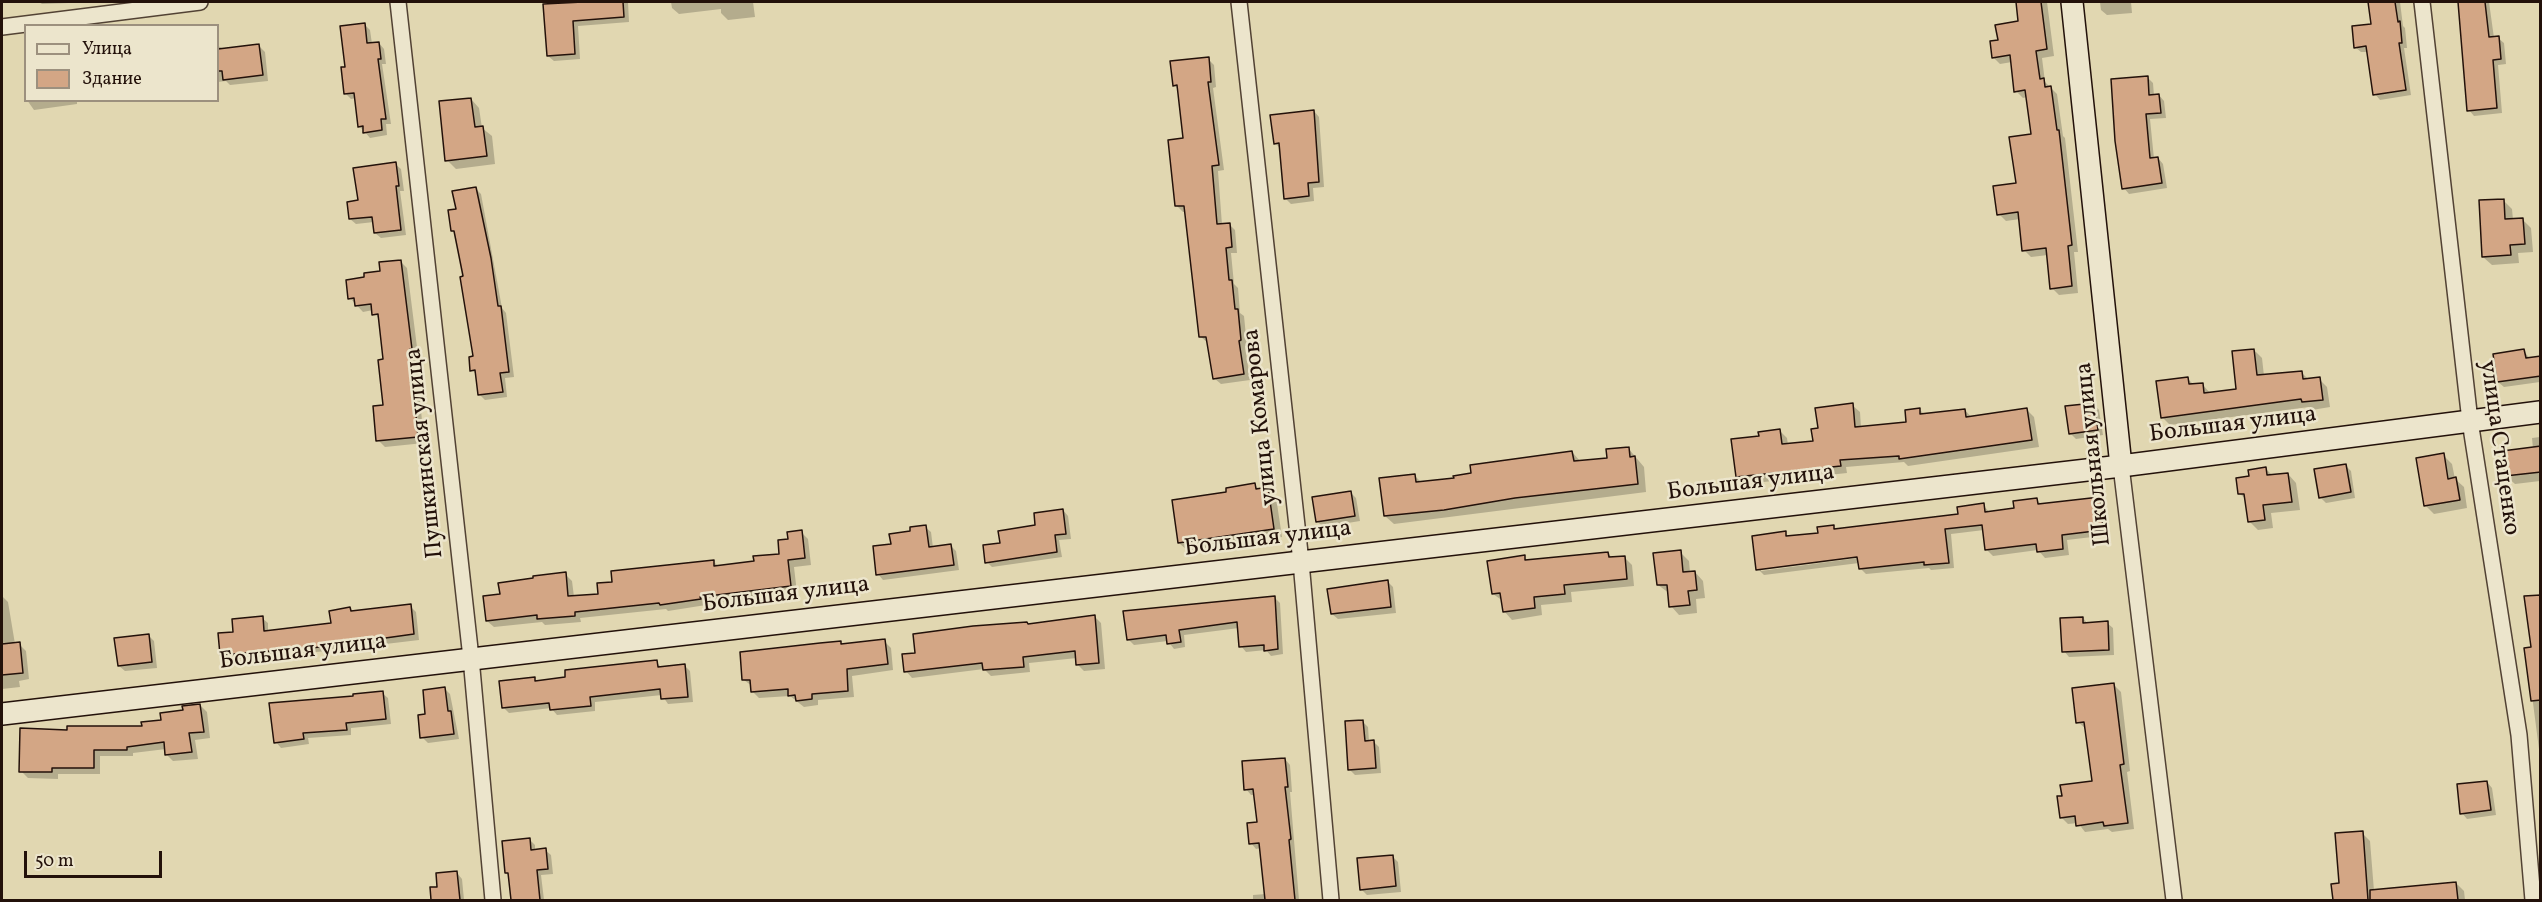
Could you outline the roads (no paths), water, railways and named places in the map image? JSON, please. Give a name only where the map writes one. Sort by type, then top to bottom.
[{"type":"street","points":[[26,24],[200,2]]},
{"type":"street","name":"Пушкинская улица","points":[[398,2],[471,658],[493,900]]},
{"type":"street","name":"улица Комарова","points":[[1239,2],[1301,562],[1331,900]]},
{"type":"street","name":"Школьная улица","points":[[2072,2],[2121,466],[2174,900]]},
{"type":"street","name":"улица Стаценко","points":[[2422,2],[2470,421],[2519,735],[2533,900]]},
{"type":"street","points":[[2,27],[24,24]]},
{"type":"street","name":"Большая улица","points":[[2,714],[2121,466],[2541,412]]}]
